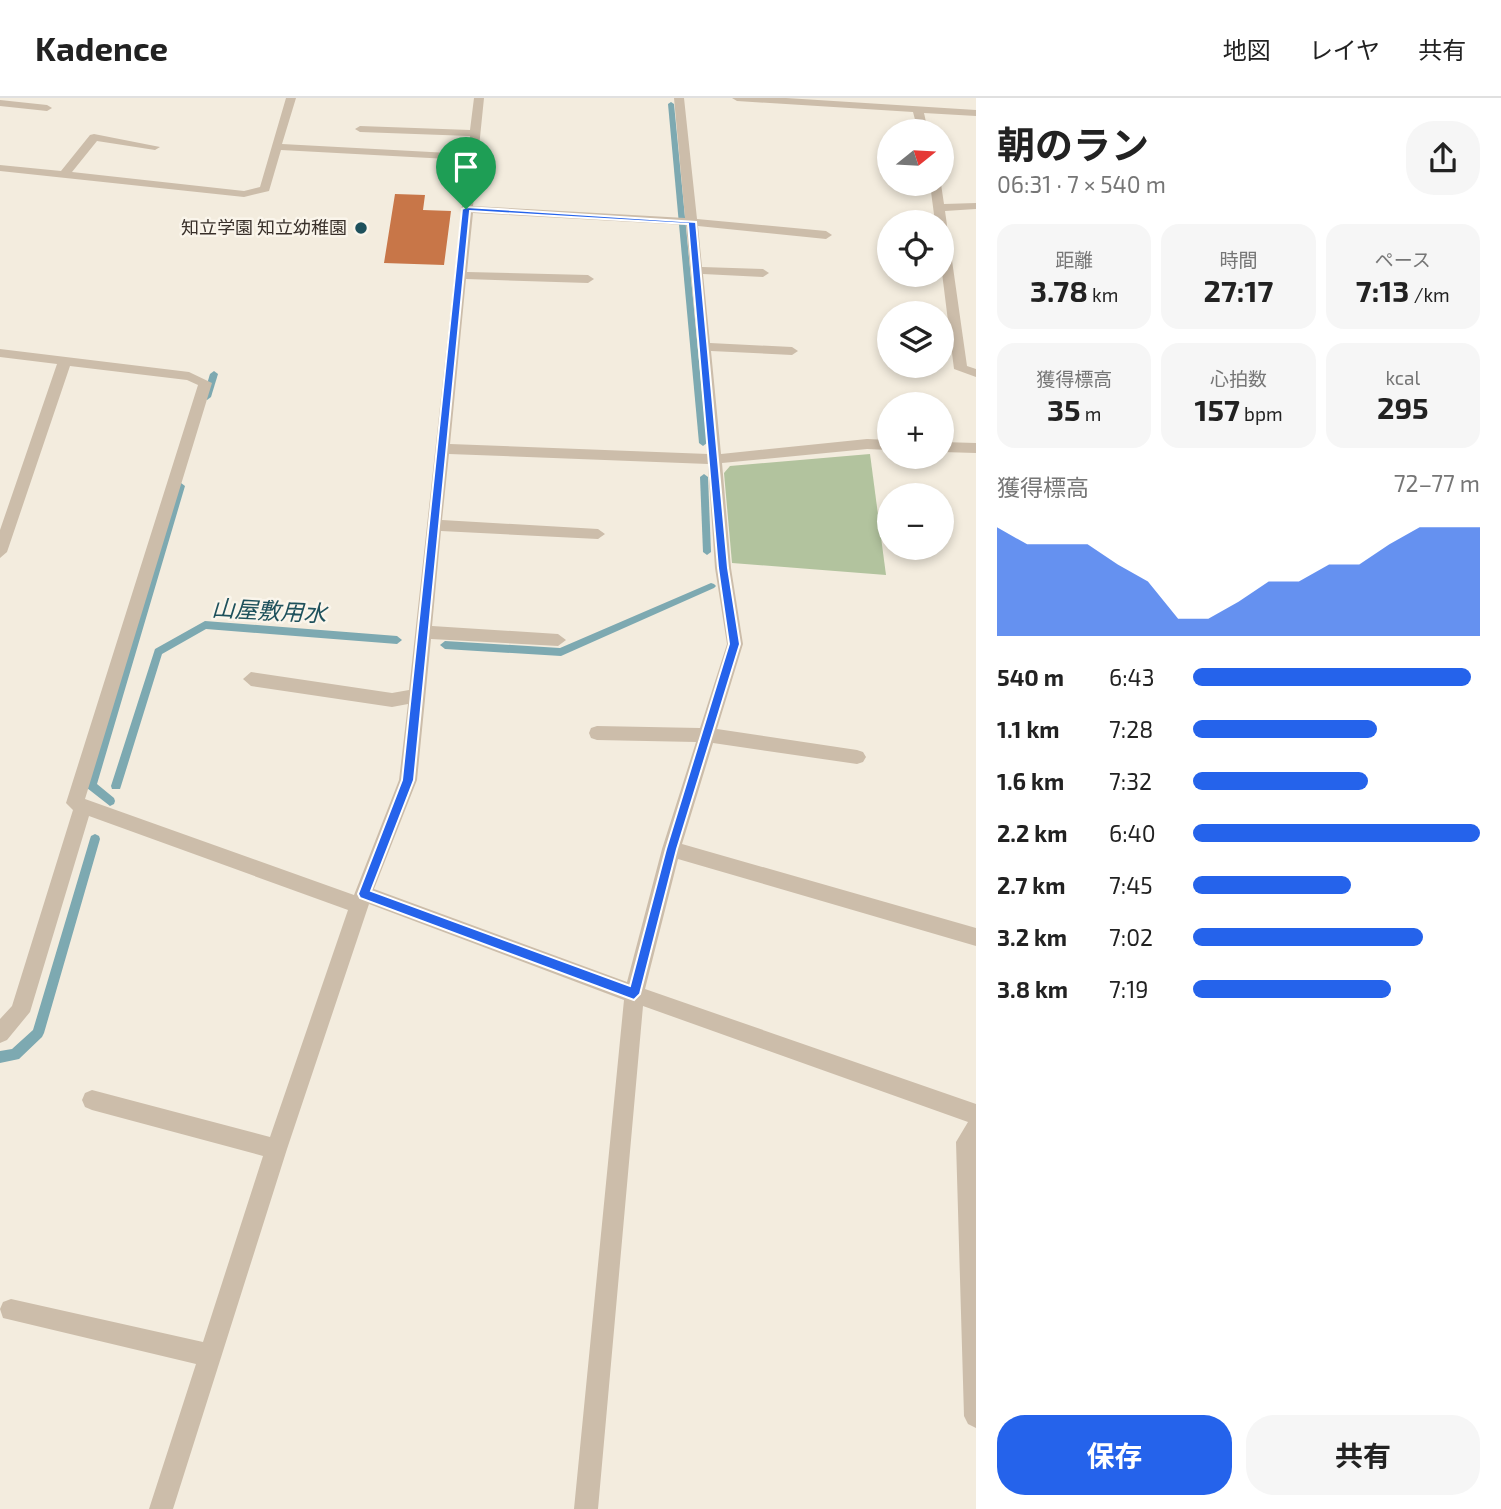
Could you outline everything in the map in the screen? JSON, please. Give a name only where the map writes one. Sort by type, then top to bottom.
[{"type":"street","points":[[0,168],[253,193],[265,189],[291,98]]},
{"type":"street","points":[[161,1509],[276,1149],[362,899],[408,780],[479,98]]},
{"type":"street","points":[[586,1509],[634,994],[671,849],[735,644],[723,568],[715,459],[679,98]]},
{"type":"street","points":[[737,98],[976,113]]},
{"type":"street","points":[[0,103],[47,108]]},
{"type":"street","points":[[918,111],[920,119]]},
{"type":"street","points":[[360,130],[475,134]]},
{"type":"street","points":[[64,175],[94,137],[155,147]]},
{"type":"street","points":[[276,147],[472,157]]},
{"type":"street","points":[[938,196],[961,369],[976,373]]},
{"type":"street","points":[[941,208],[976,206]]},
{"type":"street","points":[[466,209],[692,222],[826,235]]},
{"type":"street","points":[[696,270],[763,273]]},
{"type":"street","points":[[459,275],[588,279]]},
{"type":"street","points":[[704,347],[792,351]]},
{"type":"street","points":[[0,353],[189,376],[205,383],[75,803],[362,899],[976,1114]]},
{"type":"street","points":[[0,552],[65,361]]},
{"type":"street","points":[[443,449],[715,459],[877,446]]},
{"type":"street","points":[[954,447],[976,448]]},
{"type":"street","points":[[434,525],[598,534]]},
{"type":"street","points":[[422,632],[558,640]]},
{"type":"street","points":[[251,679],[392,700],[415,696]]},
{"type":"street","points":[[597,733],[708,735],[857,757]]},
{"type":"street","points":[[0,1033],[20,1012],[83,806]]},
{"type":"street","points":[[671,849],[976,937]]},
{"type":"street","points":[[92,1100],[276,1149]]},
{"type":"street","points":[[976,1128],[966,1142],[976,1416]]},
{"type":"street","points":[[11,1310],[208,1355]]},
{"type":"green space","points":[[870,454],[877,507],[877,560],[884,560],[886,575],[732,563],[724,473],[730,466]]},
{"type":"building","points":[[395,194],[425,195],[423,210],[451,211],[444,265],[384,263]]},
{"type":"waterway","name":"山屋敷用水","points":[[671,104],[703,443]]},
{"type":"waterway","points":[[207,397],[214,374]]},
{"type":"waterway","name":"山屋敷用水","points":[[704,477],[707,552]]},
{"type":"waterway","points":[[110,801],[91,785],[181,486]]},
{"type":"waterway","name":"山屋敷用水","points":[[445,645],[561,652],[711,586]]},
{"type":"waterway","name":"山屋敷用水","points":[[116,786],[158,652],[205,625],[397,640]]},
{"type":"waterway","name":"山屋敷用水","points":[[0,1057],[15,1055],[38,1033],[95,839]]},
{"type":"place","name":"知立学園 知立幼稚園","points":[[361,228]]},
{"type":"route","points":[[466,209],[692,222],[723,568],[735,644],[671,849],[634,994],[364,894],[408,780],[466,209]]}]
